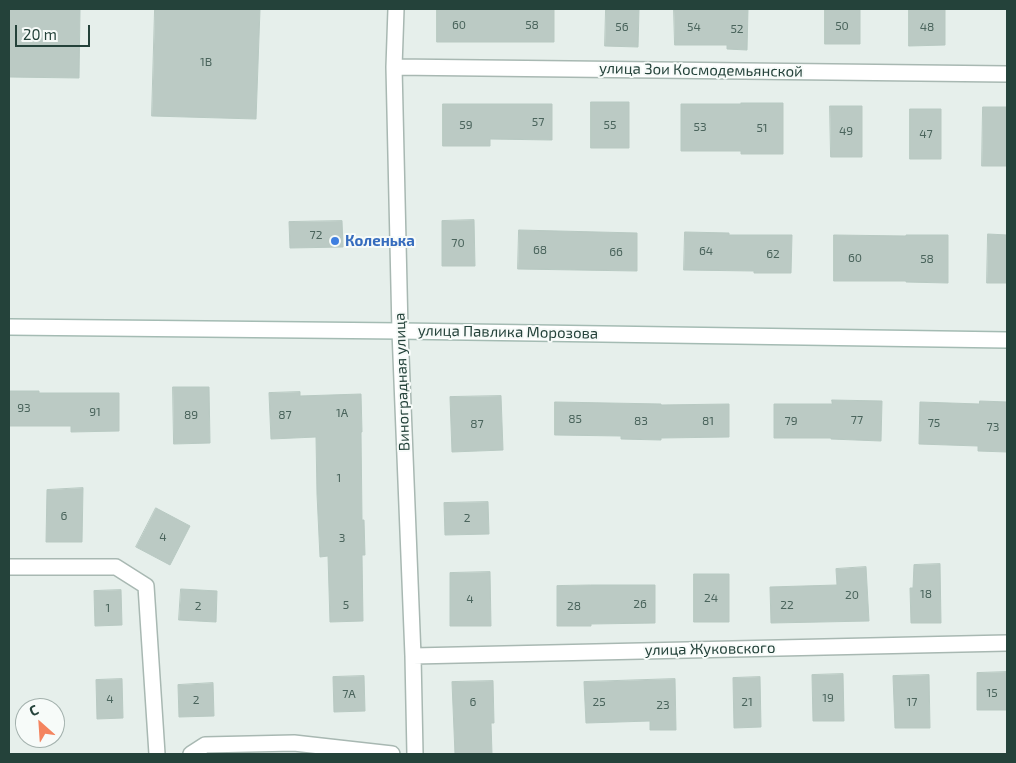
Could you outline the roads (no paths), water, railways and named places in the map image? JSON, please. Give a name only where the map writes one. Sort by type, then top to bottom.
[{"type":"street","name":"Виноградная улица","points":[[396,9],[394,67],[400,331],[415,754]]},
{"type":"street","name":"улица Зои Космодемьянской","points":[[394,67],[1007,74]]},
{"type":"street","name":"улица Павлика Морозова","points":[[9,327],[1007,340]]},
{"type":"street","points":[[9,567],[116,567],[146,586],[157,754]]},
{"type":"street","name":"улица Жуковского","points":[[413,656],[1007,642]]},
{"type":"street","points":[[191,754],[204,745],[294,743],[392,754]]},
{"type":"place","name":"Коленька","points":[[335,241]]}]
